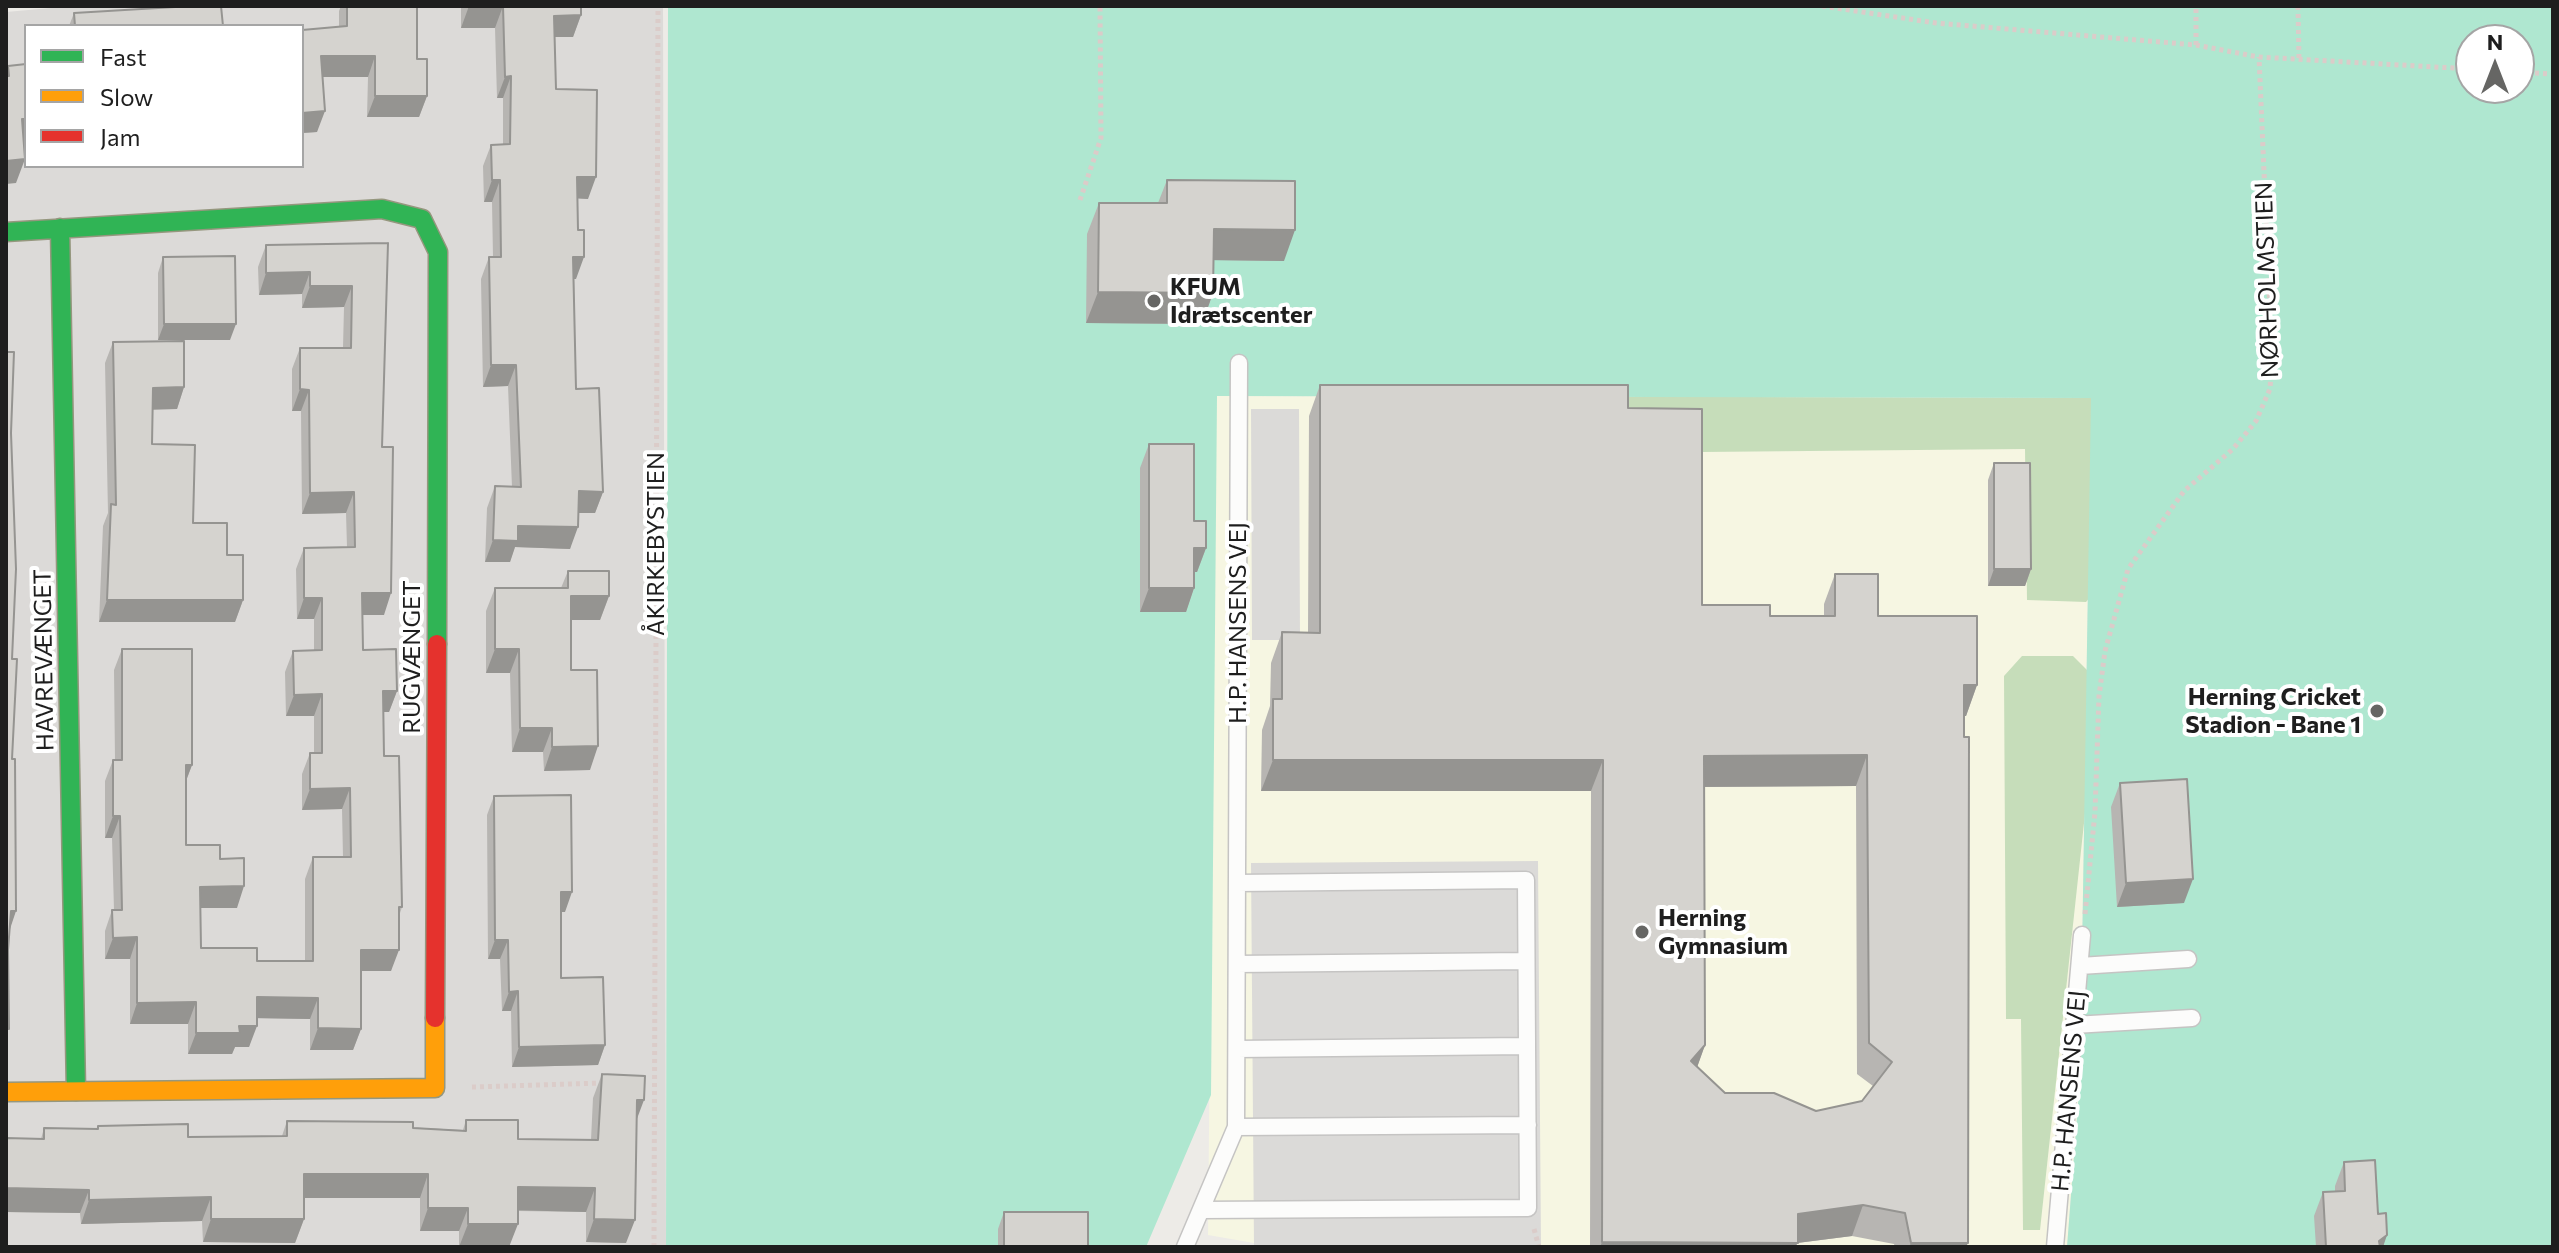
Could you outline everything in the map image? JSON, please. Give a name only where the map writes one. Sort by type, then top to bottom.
[{"type":"street","name":"RUGVÆNGET","points":[[6,232],[382,209],[422,219],[438,252],[435,1088]]},
{"type":"street","name":"HAVREVÆNGET","points":[[60,228],[76,1091]]},
{"type":"street","points":[[6,1092],[435,1088]]},
{"type":"lane","name":"H.P. HANSENS VEJ","points":[[1185,1247],[1236,1127],[1239,363]]},
{"type":"lane","points":[[1201,1210],[1528,1208],[1526,880],[1237,883]]},
{"type":"lane","name":"H.P. HANSENS VEJ","points":[[2055,1247],[2082,935]]},
{"type":"lane","points":[[2080,966],[2188,959]]},
{"type":"lane","points":[[1237,964],[1526,961]]},
{"type":"lane","points":[[2074,1025],[2192,1018]]},
{"type":"lane","points":[[1237,1049],[1527,1046]]},
{"type":"lane","points":[[1236,1127],[1528,1125]]},
{"type":"path","name":"ÅKIRKEBYSTIEN","points":[[654,1247],[658,6]]},
{"type":"path","points":[[1080,200],[1101,138],[1100,6]]},
{"type":"path","points":[[1822,6],[1936,23],[2196,45],[2259,57],[2455,68]]},
{"type":"path","points":[[2196,6],[2196,45]]},
{"type":"path","points":[[2298,6],[2299,59]]},
{"type":"path","name":"NØRHOLMSTIEN","points":[[2082,935],[2095,812],[2099,696],[2105,651],[2128,569],[2184,491],[2233,449],[2256,421],[2270,389],[2272,357],[2259,57]]},
{"type":"path","points":[[638,1082],[654,1082]]},
{"type":"path","points":[[435,1088],[607,1083]]},
{"type":"shaded area","points":[[74,6],[663,6],[666,1247],[6,1247],[6,12]]},
{"type":"shaded area","points":[[1216,396],[2091,398],[2080,1078],[2067,1247],[1277,1247],[1208,1235]]},
{"type":"shaded area","points":[[1251,409],[1299,409],[1300,640],[1252,640]]},
{"type":"shaded area","points":[[1538,861],[1541,1247],[1254,1247],[1251,863]]},
{"type":"green space","points":[[668,6],[2553,6],[2553,1247],[2067,1247],[2080,1078],[2091,398],[1217,396],[1211,1095],[1146,1247],[666,1247]]},
{"type":"green space","points":[[1423,396],[2091,398],[2094,593],[2086,602],[2027,600],[2025,449],[1701,452],[1702,433]]},
{"type":"green space","points":[[2022,656],[2073,656],[2093,676],[2088,786],[2040,1230],[2023,1230],[2021,1019],[2006,1019],[2004,676]]},
{"type":"building","points":[[221,6],[223,24],[75,24],[74,13]]},
{"type":"building","points":[[347,6],[417,6],[417,59],[427,59],[427,96],[375,96],[375,56],[321,56],[325,111],[304,113],[304,30],[347,26]]},
{"type":"building","points":[[503,6],[581,6],[581,15],[554,16],[556,89],[597,90],[596,177],[577,177],[578,230],[584,230],[584,257],[573,257],[576,389],[599,388],[603,492],[579,491],[578,527],[518,526],[518,541],[493,540],[495,486],[521,487],[516,365],[491,365],[489,257],[501,257],[500,180],[492,180],[491,145],[510,144],[511,76],[505,77]]},
{"type":"building","points":[[24,64],[24,159],[6,161],[6,76],[9,76],[8,66]]},
{"type":"building","points":[[1167,180],[1295,181],[1295,230],[1214,229],[1213,293],[1098,292],[1099,203],[1167,203]]},
{"type":"building","points":[[388,243],[382,447],[393,447],[391,593],[362,593],[363,650],[396,649],[397,691],[383,691],[384,756],[399,756],[402,907],[399,907],[399,950],[361,950],[361,1029],[318,1028],[318,998],[257,997],[257,1026],[239,1026],[240,1033],[196,1033],[196,1002],[137,1003],[137,937],[113,938],[112,910],[122,910],[120,816],[113,816],[113,760],[122,760],[122,649],[192,649],[192,765],[186,765],[186,845],[220,845],[220,859],[244,858],[244,886],[200,887],[201,948],[257,948],[257,961],[313,961],[313,857],[351,857],[350,788],[310,789],[310,753],[322,753],[322,694],[294,695],[293,651],[322,650],[322,598],[304,598],[304,548],[355,547],[354,492],[310,493],[309,390],[300,389],[300,348],[351,348],[352,286],[310,286],[310,272],[266,273],[266,245]]},
{"type":"building","points":[[235,256],[236,324],[164,324],[163,257]]},
{"type":"building","points":[[184,341],[184,387],[153,388],[152,444],[195,445],[193,523],[227,523],[227,555],[243,555],[243,600],[107,600],[111,504],[116,505],[113,342]]},
{"type":"building","points":[[6,352],[14,352],[11,433],[16,569],[12,659],[17,659],[12,759],[15,759],[16,911],[11,911],[8,950],[9,1029],[6,1029]]},
{"type":"building","name":"Herning Gymnasium","points":[[1320,385],[1628,385],[1628,408],[1702,409],[1702,605],[1770,605],[1770,616],[1835,616],[1835,574],[1878,574],[1878,616],[1977,616],[1977,685],[1964,685],[1964,737],[1969,737],[1968,1243],[1911,1243],[1905,1213],[1863,1205],[1798,1214],[1798,1243],[1602,1242],[1603,760],[1273,760],[1273,699],[1282,699],[1282,632],[1320,633]],"holes":[[[1867,755],[1869,1043],[1892,1062],[1862,1101],[1816,1111],[1774,1093],[1725,1093],[1691,1061],[1705,1045],[1704,756]]]},
{"type":"building","points":[[1149,444],[1194,444],[1194,521],[1206,521],[1206,548],[1194,548],[1194,588],[1149,588]]},
{"type":"building","points":[[1994,463],[2030,463],[2031,569],[1994,569]]},
{"type":"building","points":[[568,571],[609,571],[609,596],[571,596],[571,670],[597,670],[598,746],[552,747],[552,728],[520,728],[519,649],[495,649],[495,588],[568,588]]},
{"type":"building","points":[[2187,779],[2193,879],[2126,883],[2120,783]]},
{"type":"building","points":[[571,795],[572,892],[561,892],[561,978],[603,977],[605,1045],[519,1047],[518,991],[509,992],[508,940],[495,940],[494,796]]},
{"type":"building","points":[[602,1074],[645,1076],[644,1100],[637,1100],[635,1220],[594,1219],[595,1188],[518,1187],[518,1224],[468,1224],[468,1208],[428,1208],[428,1174],[304,1174],[304,1219],[211,1219],[211,1197],[89,1200],[89,1190],[6,1188],[6,1138],[44,1139],[44,1128],[98,1129],[98,1126],[188,1124],[188,1137],[287,1136],[287,1121],[413,1122],[413,1128],[466,1131],[466,1120],[518,1120],[518,1139],[598,1140]]},
{"type":"building","points":[[2375,1160],[2378,1214],[2386,1213],[2387,1235],[2379,1241],[2380,1247],[2326,1247],[2323,1192],[2345,1191],[2344,1162]]},
{"type":"building","points":[[1004,1212],[1088,1212],[1088,1247],[1004,1247]]},
{"type":"traffic: fast","points":[[6,232],[382,209],[422,219],[438,252],[437,644]]},
{"type":"traffic: fast","points":[[60,228],[76,1091]]},
{"type":"traffic: slow","points":[[6,1092],[435,1088],[435,1018]]},
{"type":"traffic: jam","points":[[435,1018],[437,644]]},
{"type":"place","name":"KFUM Idrætscenter","points":[[1154,301]]},
{"type":"place","name":"Herning Cricket Stadion - Bane 1","points":[[2377,711]]},
{"type":"place","name":"Herning Gymnasium","points":[[1642,932]]}]
